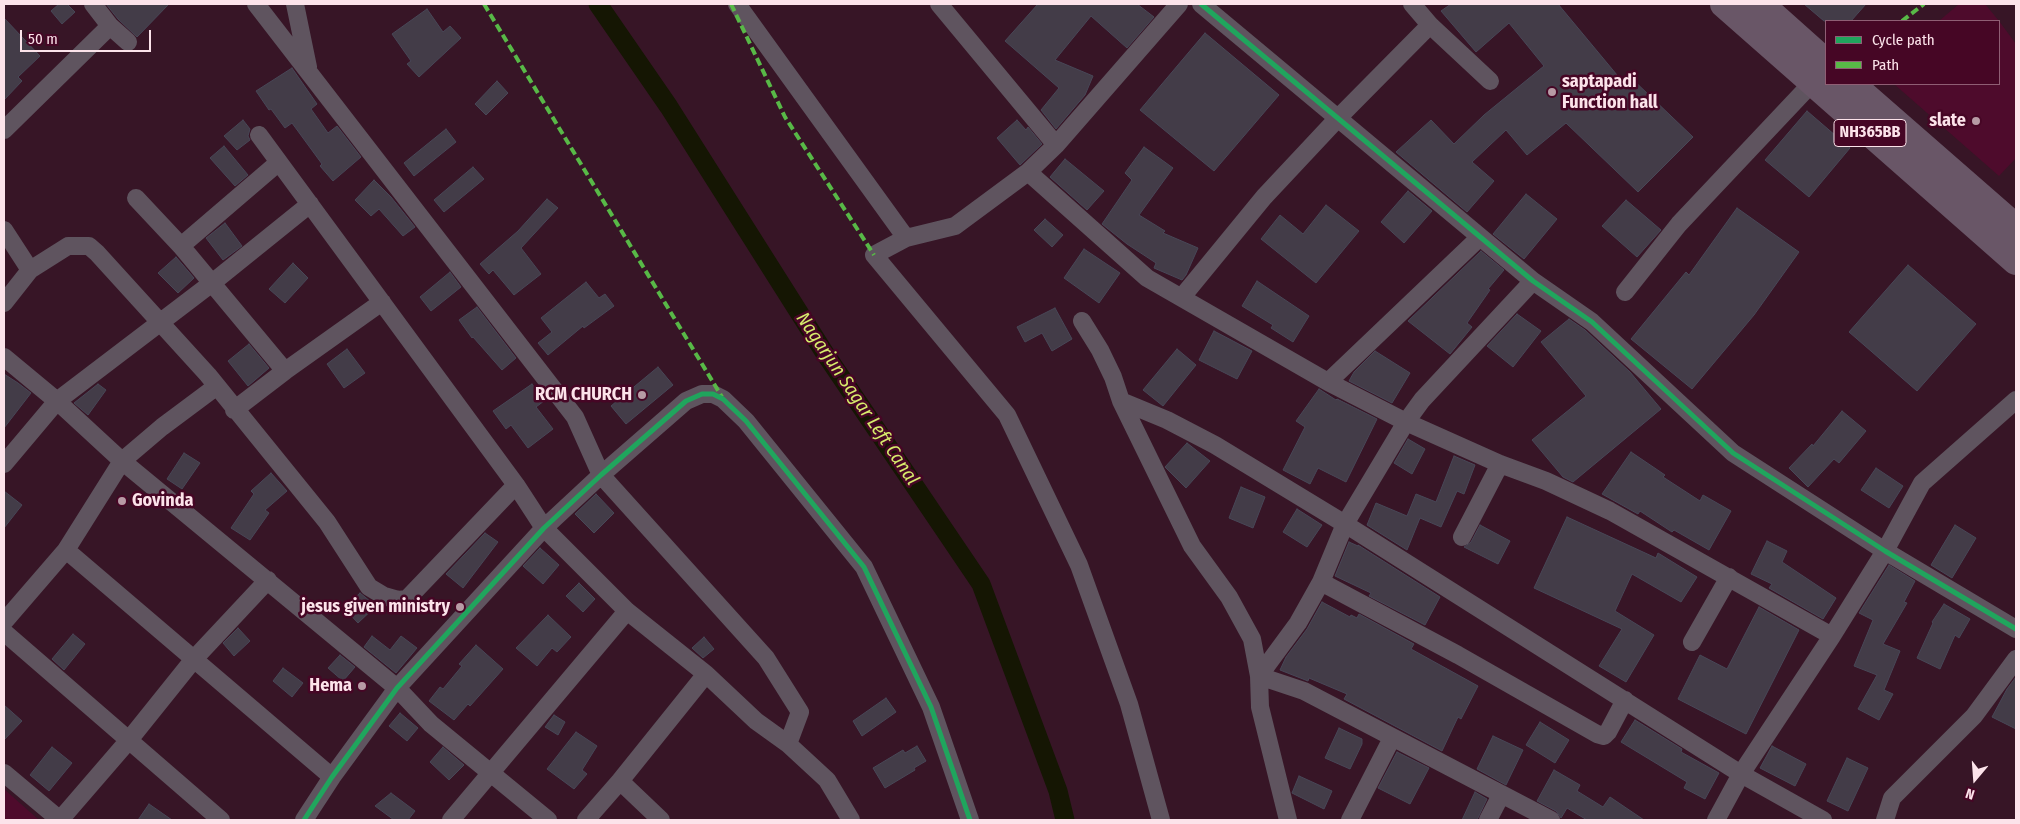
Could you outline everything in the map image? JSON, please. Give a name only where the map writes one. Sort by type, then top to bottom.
[{"type":"highway","name":"NH365BB","points":[[1724,4],[1820,72]]},
{"type":"highway","name":"NH365BB","points":[[1760,4],[1820,72]]},
{"type":"highway","name":"NH365BB","points":[[1833,85],[2016,261]]},
{"type":"highway","name":"NH365BB","points":[[1852,85],[2016,228]]},
{"type":"street","points":[[93,4],[110,26],[128,42]]},
{"type":"street","points":[[256,4],[575,417],[601,475],[766,658],[800,712],[788,744]]},
{"type":"street","points":[[295,4],[310,72]]},
{"type":"street","points":[[737,4],[906,238]]},
{"type":"street","points":[[939,4],[1056,145]]},
{"type":"street","points":[[1161,820],[1129,704],[1079,565],[1007,415],[874,255],[906,238],[955,226],[1028,172],[1056,145],[1179,4]]},
{"type":"street","points":[[1201,4],[1533,281],[1592,322],[1733,453],[1885,551],[2016,630]]},
{"type":"street","points":[[1412,4],[1430,25],[1490,81]]},
{"type":"street","points":[[1182,297],[1264,197],[1338,118],[1430,25]]},
{"type":"street","points":[[4,130],[110,26]]},
{"type":"street","points":[[1626,292],[1679,224],[1820,72]]},
{"type":"street","points":[[260,135],[516,485],[544,528],[628,610],[706,674],[756,721],[788,744],[827,780],[851,820]]},
{"type":"street","points":[[182,246],[280,162]]},
{"type":"street","points":[[1028,172],[1147,278],[1328,382],[1406,422],[1500,464],[1546,481],[1610,511],[1832,636]]},
{"type":"street","points":[[136,198],[182,246],[284,371]]},
{"type":"street","points":[[4,464],[57,401],[161,323],[310,204]]},
{"type":"street","points":[[4,230],[30,270]]},
{"type":"street","points":[[1328,382],[1480,237]]},
{"type":"street","points":[[4,303],[30,270],[68,246],[89,246],[217,386],[234,410],[327,522],[368,587],[384,596],[398,600],[407,599],[516,485]]},
{"type":"street","points":[[1259,676],[1298,623],[1321,582],[1345,524],[1406,422],[1422,400],[1533,281]]},
{"type":"street","points":[[234,410],[284,371],[382,302]]},
{"type":"street","points":[[1082,322],[1114,377],[1121,401],[1192,546],[1229,597],[1252,639],[1259,676],[1260,707],[1288,820]]},
{"type":"street","points":[[4,357],[57,401],[122,461],[397,688],[431,724],[548,820]]},
{"type":"street","points":[[4,622],[66,550],[122,461],[217,386]]},
{"type":"street","points":[[304,820],[332,777],[397,688],[544,528],[601,475],[686,401],[702,394],[713,394],[724,399],[746,422],[864,567],[932,707],[970,820]]},
{"type":"street","points":[[1716,820],[1741,774],[1832,636],[1885,551],[1922,483],[2016,400]]},
{"type":"street","points":[[1121,401],[1167,420],[1215,445],[1345,524],[1741,774],[1824,820]]},
{"type":"street","points":[[1462,537],[1500,464]]},
{"type":"street","points":[[66,550],[332,777]]},
{"type":"street","points":[[1692,642],[1729,577]]},
{"type":"street","points":[[4,773],[60,820],[194,659],[268,580]]},
{"type":"street","points":[[1321,582],[1458,655],[1597,734],[1604,736],[1608,732],[1624,700]]},
{"type":"street","points":[[451,820],[628,610]]},
{"type":"street","points":[[4,632],[221,820]]},
{"type":"street","points":[[1885,820],[1892,798],[1974,716],[2016,659]]},
{"type":"street","points":[[586,820],[620,781],[706,674]]},
{"type":"street","points":[[1259,676],[1304,691],[1550,820]]},
{"type":"street","points":[[1350,820],[1392,738]]},
{"type":"street","points":[[620,781],[661,820]]},
{"type":"street","points":[[1488,820],[1501,795]]},
{"type":"shaded area","points":[[1959,4],[1985,4],[1998,20],[1940,20]]},
{"type":"shaded area","name":"slate","points":[[2000,22],[2016,44],[2016,158],[1999,176],[1895,85],[2000,85]]},
{"type":"shaded area","points":[[4,789],[39,820],[4,820]]},
{"type":"building","points":[[59,4],[67,4],[75,12],[62,24],[51,11]]},
{"type":"building","points":[[106,4],[169,4],[137,37],[118,19]]},
{"type":"building","points":[[1038,4],[1137,4],[1154,17],[1127,48],[1091,16],[1055,60],[1093,76],[1085,95],[1056,129],[1041,110],[1059,88],[1005,41]]},
{"type":"building","points":[[1451,4],[1558,4],[1622,81],[1628,75],[1693,137],[1638,192],[1566,123],[1527,155],[1506,130],[1472,162],[1494,181],[1467,212],[1396,152],[1431,120],[1454,144],[1484,115],[1544,66],[1509,23],[1476,52],[1441,11]]},
{"type":"building","points":[[1804,4],[1866,4],[1852,20],[1824,21]]},
{"type":"building","points":[[427,9],[443,32],[450,26],[461,38],[419,77],[407,64],[411,61],[392,34]]},
{"type":"building","points":[[4,18],[40,56],[18,77],[22,81],[4,100]]},
{"type":"building","points":[[1205,33],[1279,95],[1214,171],[1140,110]]},
{"type":"building","points":[[292,68],[317,104],[311,109],[328,133],[337,126],[361,157],[333,181],[320,166],[322,164],[292,123],[285,128],[256,91]]},
{"type":"building","points":[[497,81],[508,93],[486,115],[475,104]]},
{"type":"building","points":[[1807,111],[1850,148],[1809,197],[1765,160]]},
{"type":"building","points":[[243,120],[250,129],[248,136],[250,140],[237,150],[224,136]]},
{"type":"building","points":[[1017,120],[1026,130],[1028,127],[1042,144],[1020,165],[997,138]]},
{"type":"building","points":[[446,129],[456,142],[414,176],[404,163]]},
{"type":"building","points":[[224,146],[248,175],[235,186],[210,158]]},
{"type":"building","points":[[1144,147],[1173,168],[1139,215],[1165,231],[1163,233],[1198,248],[1182,280],[1154,268],[1156,263],[1127,244],[1102,224],[1132,180],[1125,173]]},
{"type":"building","points":[[1065,159],[1104,191],[1087,210],[1050,177]]},
{"type":"building","points":[[473,167],[484,179],[444,212],[434,200]]},
{"type":"building","points":[[374,180],[391,197],[415,227],[403,236],[379,209],[371,216],[355,200]]},
{"type":"building","points":[[1408,191],[1432,211],[1404,243],[1381,222]]},
{"type":"building","points":[[1526,194],[1557,219],[1524,259],[1493,234]]},
{"type":"building","points":[[547,199],[558,208],[521,248],[541,274],[514,295],[493,270],[489,274],[480,264],[518,231]]},
{"type":"building","points":[[1626,200],[1661,230],[1637,257],[1602,226]]},
{"type":"building","points":[[1326,205],[1359,231],[1316,283],[1261,239],[1280,215],[1303,234]]},
{"type":"building","points":[[1737,208],[1799,252],[1754,315],[1692,389],[1631,339],[1686,272],[1689,275]]},
{"type":"building","points":[[1045,219],[1063,235],[1052,247],[1034,230]]},
{"type":"building","points":[[225,223],[242,246],[223,260],[206,238]]},
{"type":"building","points":[[1084,249],[1120,273],[1099,303],[1064,278]]},
{"type":"building","points":[[1481,251],[1504,270],[1488,289],[1490,290],[1467,323],[1472,327],[1450,354],[1408,321]]},
{"type":"building","points":[[176,257],[194,278],[178,293],[158,273]]},
{"type":"building","points":[[293,263],[308,278],[285,303],[269,289]]},
{"type":"building","points":[[1908,265],[1976,324],[1917,391],[1849,332]]},
{"type":"building","points":[[450,272],[461,287],[431,311],[420,297]]},
{"type":"building","points":[[1257,281],[1309,316],[1293,342],[1271,328],[1273,325],[1242,306]]},
{"type":"building","points":[[586,282],[599,298],[605,294],[614,306],[584,328],[583,326],[548,355],[538,343],[552,332],[541,318]]},
{"type":"building","points":[[477,307],[516,358],[502,370],[472,338],[459,320]]},
{"type":"building","points":[[1055,308],[1072,339],[1052,351],[1042,333],[1025,342],[1017,327]]},
{"type":"building","points":[[1517,314],[1541,331],[1513,367],[1487,346]]},
{"type":"building","points":[[1569,319],[1585,330],[1630,372],[1661,409],[1573,482],[1563,477],[1532,440],[1586,396],[1541,342]]},
{"type":"building","points":[[1214,331],[1252,351],[1237,379],[1199,360]]},
{"type":"building","points":[[249,344],[269,368],[248,386],[228,361]]},
{"type":"building","points":[[347,349],[365,373],[344,388],[327,364]]},
{"type":"building","points":[[1177,349],[1196,365],[1163,406],[1143,390]]},
{"type":"building","points":[[1375,351],[1410,373],[1392,403],[1349,381],[1354,372]]},
{"type":"building","name":"RCM CHURCH","points":[[658,367],[673,385],[626,424],[611,406]]},
{"type":"building","points":[[4,374],[31,393],[4,428]]},
{"type":"building","points":[[98,384],[106,390],[88,415],[74,403]]},
{"type":"building","points":[[532,384],[544,401],[536,407],[553,429],[528,448],[511,425],[506,429],[493,411]]},
{"type":"building","points":[[1319,389],[1336,400],[1377,419],[1346,482],[1318,468],[1310,484],[1283,470],[1305,427],[1296,421]]},
{"type":"building","points":[[1842,411],[1866,431],[1839,463],[1834,459],[1808,487],[1789,468],[1812,444],[1813,446]]},
{"type":"building","points":[[1408,439],[1425,449],[1412,474],[1394,463]]},
{"type":"building","points":[[1187,443],[1210,461],[1186,488],[1165,467]]},
{"type":"building","points":[[1631,452],[1665,475],[1663,477],[1700,501],[1703,495],[1731,511],[1709,550],[1674,530],[1672,532],[1640,511],[1638,514],[1602,494]]},
{"type":"building","points":[[184,453],[200,463],[182,489],[167,479]]},
{"type":"building","points":[[1454,456],[1475,465],[1464,494],[1457,491],[1441,527],[1420,518],[1407,550],[1367,525],[1376,503],[1407,516],[1416,494],[1436,502]]},
{"type":"building","points":[[1876,468],[1903,486],[1889,508],[1861,490]]},
{"type":"building","points":[[271,473],[287,491],[265,510],[269,513],[250,540],[231,528],[254,494],[251,491]]},
{"type":"building","points":[[1241,487],[1265,497],[1253,528],[1229,518]]},
{"type":"building","points":[[4,491],[22,505],[4,528]]},
{"type":"building","points":[[596,494],[614,513],[594,533],[575,514]]},
{"type":"building","points":[[1297,509],[1322,525],[1307,547],[1283,532]]},
{"type":"building","points":[[1567,517],[1656,558],[1658,553],[1697,577],[1681,602],[1632,574],[1615,611],[1654,635],[1626,682],[1599,666],[1622,629],[1534,588]]},
{"type":"building","points":[[1480,525],[1510,541],[1498,564],[1464,547],[1471,542]]},
{"type":"building","points":[[1955,525],[1976,538],[1952,578],[1931,565]]},
{"type":"building","points":[[485,533],[498,542],[463,588],[446,574]]},
{"type":"building","points":[[1767,541],[1787,551],[1782,562],[1836,598],[1823,619],[1769,588],[1772,584],[1751,574]]},
{"type":"building","points":[[1349,542],[1358,545],[1440,597],[1425,625],[1369,596],[1371,593],[1335,576]]},
{"type":"building","points":[[540,548],[559,565],[543,584],[523,566]]},
{"type":"building","points":[[1889,565],[1915,581],[1904,602],[1907,603],[1883,644],[1900,651],[1884,690],[1893,694],[1879,720],[1858,709],[1877,675],[1854,666],[1873,620],[1859,613]]},
{"type":"building","points":[[579,583],[595,599],[583,612],[566,596]]},
{"type":"building","points":[[360,593],[376,606],[358,623],[344,608]]},
{"type":"building","points":[[1322,602],[1350,617],[1351,615],[1357,618],[1359,614],[1414,644],[1411,649],[1478,686],[1461,719],[1458,717],[1442,751],[1344,699],[1347,694],[1309,678],[1308,681],[1280,670],[1286,657],[1307,629]]},
{"type":"building","points":[[1944,604],[1970,619],[1959,638],[1955,635],[1940,669],[1917,658],[1932,622]]},
{"type":"building","points":[[1759,607],[1799,630],[1746,734],[1678,699],[1700,655],[1727,669]]},
{"type":"building","points":[[548,615],[571,637],[557,652],[552,648],[537,666],[516,648]]},
{"type":"building","points":[[238,628],[250,641],[234,656],[223,643]]},
{"type":"building","points":[[73,634],[85,644],[64,670],[52,659]]},
{"type":"building","points":[[372,636],[390,650],[401,636],[417,648],[396,673],[364,647]]},
{"type":"building","points":[[704,637],[714,649],[703,658],[692,648]]},
{"type":"building","points":[[476,645],[503,669],[470,706],[468,704],[454,720],[429,701],[440,687],[443,689],[462,666],[459,664]]},
{"type":"building","points":[[340,655],[355,667],[343,681],[328,668]]},
{"type":"building","points":[[283,668],[303,683],[292,697],[273,681]]},
{"type":"building","points":[[2016,677],[2016,729],[1992,717],[2007,689]]},
{"type":"building","points":[[886,698],[896,712],[862,736],[853,721]]},
{"type":"building","points":[[4,705],[22,721],[4,740]]},
{"type":"building","points":[[400,713],[418,728],[407,741],[389,726]]},
{"type":"building","points":[[554,715],[565,722],[558,735],[545,727]]},
{"type":"building","points":[[1635,720],[1682,749],[1681,752],[1719,773],[1705,799],[1684,788],[1687,782],[1621,742]]},
{"type":"building","points":[[1540,722],[1569,740],[1555,763],[1526,745]]},
{"type":"building","points":[[1339,728],[1362,739],[1362,744],[1350,769],[1325,758]]},
{"type":"building","points":[[576,732],[597,746],[582,770],[587,774],[574,789],[547,769]]},
{"type":"building","points":[[1493,736],[1523,750],[1506,785],[1477,769]]},
{"type":"building","points":[[917,746],[926,761],[885,788],[873,768],[903,750],[905,753]]},
{"type":"building","points":[[1772,746],[1806,764],[1795,786],[1760,768]]},
{"type":"building","points":[[52,747],[72,763],[49,791],[30,775]]},
{"type":"building","points":[[443,747],[464,765],[449,780],[430,762]]},
{"type":"building","points":[[1397,752],[1429,768],[1410,804],[1378,788]]},
{"type":"building","points":[[1847,758],[1868,768],[1848,811],[1827,801]]},
{"type":"building","points":[[1554,770],[1580,785],[1577,791],[1603,807],[1610,797],[1644,820],[1587,820],[1567,808],[1561,818],[1556,811],[1537,801]]},
{"type":"building","points":[[1299,776],[1332,791],[1324,809],[1292,793]]},
{"type":"building","points":[[1475,792],[1487,799],[1477,820],[1462,820]]},
{"type":"building","points":[[391,793],[415,811],[408,820],[394,820],[375,806]]},
{"type":"building","points":[[149,804],[172,820],[138,820]]},
{"type":"waterway","name":"Nagarjun Sagar Left Canal","points":[[598,4],[669,107],[824,352],[981,584],[1058,791],[1065,820]]},
{"type":"marked path","points":[[484,4],[722,397]]},
{"type":"marked path","points":[[731,4],[785,117],[874,255]]},
{"type":"marked path","points":[[1903,20],[1924,4]]},
{"type":"cycle path","points":[[1201,4],[1533,281],[1592,322],[1733,453],[1885,551],[2016,629]]},
{"type":"cycle path","points":[[304,820],[332,777],[397,688],[544,528],[601,475],[686,401],[702,394],[713,394],[723,399],[746,421],[864,567],[931,707],[970,820]]},
{"type":"place","name":"saptapadi Function hall","points":[[1552,92]]},
{"type":"place","name":"slate","points":[[1976,121]]},
{"type":"place","name":"RCM CHURCH","points":[[642,395]]},
{"type":"place","name":"Govinda","points":[[122,501]]},
{"type":"place","name":"jesus given ministry","points":[[460,607]]},
{"type":"place","name":"Hema","points":[[362,686]]}]
